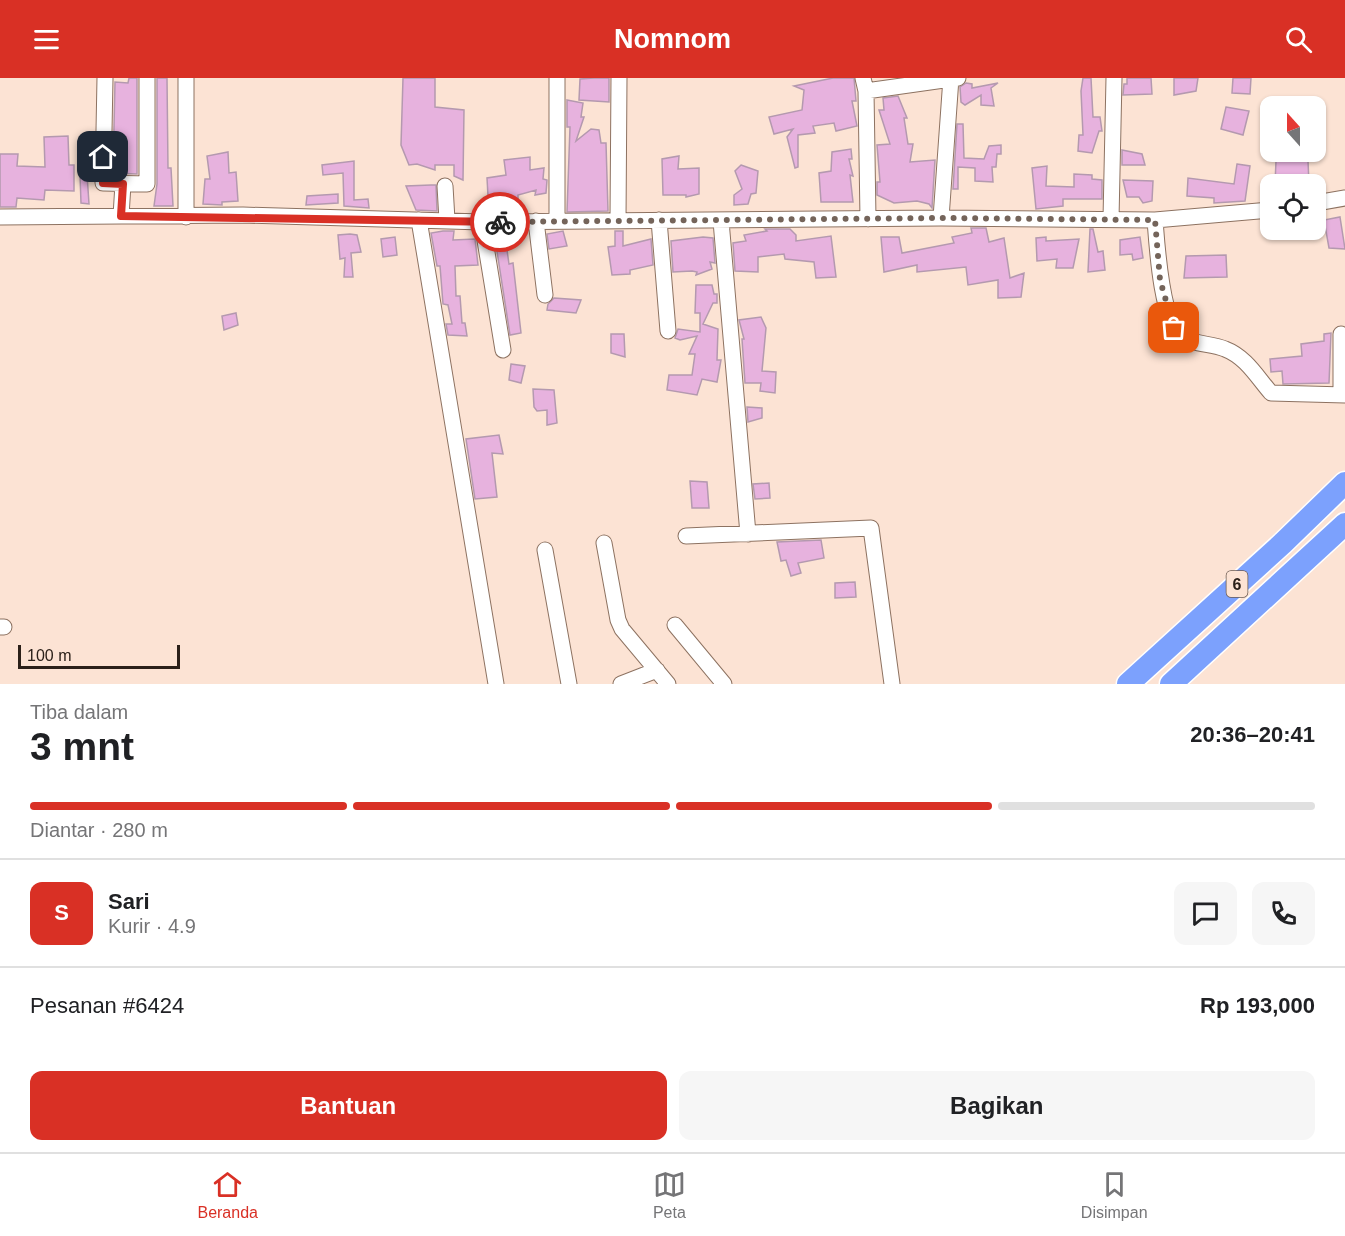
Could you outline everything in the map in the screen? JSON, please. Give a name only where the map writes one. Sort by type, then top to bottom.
[{"type":"highway","name":"6","points":[[1128,684],[1345,483]]},
{"type":"highway","name":"6","points":[[1171,684],[1345,524]]},
{"type":"street","points":[[105,78],[103,183],[128,184],[147,184],[147,78]]},
{"type":"street","points":[[186,78],[186,217]]},
{"type":"street","points":[[557,78],[557,221]]},
{"type":"street","points":[[618,220],[619,78]]},
{"type":"street","points":[[868,219],[865,85],[953,78],[941,218]]},
{"type":"street","points":[[1111,219],[1114,78]]},
{"type":"street","points":[[126,216],[128,184]]},
{"type":"street","points":[[446,186],[447,220]]},
{"type":"street","points":[[1326,201],[1345,198]]},
{"type":"street","points":[[0,217],[126,216],[482,222],[941,218],[1155,220],[1260,211]]},
{"type":"street","points":[[419,220],[496,684]]},
{"type":"street","points":[[659,220],[668,331]]},
{"type":"street","points":[[1155,220],[1160,280],[1174,328],[1181,336],[1192,342],[1224,348],[1245,359],[1271,393],[1343,395],[1341,334]]},
{"type":"street","points":[[536,221],[544,295]]},
{"type":"street","points":[[721,221],[748,534]]},
{"type":"street","points":[[482,222],[503,350]]},
{"type":"street","points":[[686,536],[871,528],[892,684]]},
{"type":"street","points":[[603,543],[618,620],[622,629],[668,684]]},
{"type":"street","points":[[545,550],[569,684]]},
{"type":"street","points":[[675,625],[724,684]]},
{"type":"street","points":[[621,684],[657,670]]},
{"type":"building","points":[[129,78],[137,78],[137,174],[113,173],[115,82],[128,83]]},
{"type":"building","points":[[157,78],[167,78],[168,168],[171,168],[173,206],[154,206],[157,184]]},
{"type":"building","points":[[403,78],[435,78],[435,107],[464,110],[463,180],[454,176],[454,165],[435,165],[435,170],[417,164],[409,165],[401,145]]},
{"type":"building","points":[[609,78],[609,102],[579,100],[580,79]]},
{"type":"building","points":[[833,78],[854,78],[856,101],[852,101],[857,126],[836,131],[834,123],[813,126],[815,133],[798,135],[798,167],[795,168],[787,137],[793,129],[774,134],[769,117],[802,110],[804,90],[794,86]]},
{"type":"building","points":[[1083,78],[1091,78],[1093,117],[1100,117],[1102,131],[1099,131],[1092,153],[1078,151],[1079,135],[1083,135],[1081,91]]},
{"type":"building","points":[[1127,78],[1151,78],[1152,94],[1123,95]]},
{"type":"building","points":[[1174,78],[1198,78],[1196,91],[1174,95]]},
{"type":"building","points":[[1233,78],[1251,78],[1250,94],[1232,93]]},
{"type":"building","points":[[966,83],[972,84],[972,88],[998,83],[991,88],[994,106],[981,105],[981,95],[965,105],[961,102],[960,87]]},
{"type":"building","points":[[898,96],[907,118],[904,118],[908,144],[913,144],[910,162],[935,160],[932,208],[929,204],[917,201],[894,203],[877,195],[877,182],[880,182],[877,145],[890,144],[879,110],[884,110],[883,98]]},
{"type":"building","points":[[567,100],[583,103],[581,117],[584,117],[576,141],[591,129],[599,130],[601,143],[606,143],[608,211],[567,212],[570,127],[567,127]]},
{"type":"building","points":[[1226,107],[1249,111],[1243,135],[1221,129]]},
{"type":"building","points":[[957,124],[963,124],[964,158],[984,159],[989,146],[1001,145],[1001,154],[997,154],[996,167],[992,167],[993,182],[975,181],[975,168],[958,167],[958,189],[953,189]]},
{"type":"building","points":[[68,136],[69,165],[74,165],[74,191],[45,190],[44,200],[17,198],[16,207],[0,207],[0,154],[18,154],[17,166],[45,167],[44,137]]},
{"type":"building","points":[[851,149],[852,159],[849,159],[853,176],[850,175],[853,202],[821,202],[819,173],[831,171],[832,152]]},
{"type":"building","points":[[1122,150],[1142,154],[1145,165],[1122,165]]},
{"type":"building","points":[[228,152],[229,173],[236,172],[238,201],[222,202],[222,205],[203,204],[205,179],[210,179],[207,156]]},
{"type":"building","points":[[679,156],[678,169],[699,168],[699,194],[686,197],[686,195],[663,195],[662,159]]},
{"type":"building","points":[[530,157],[530,170],[544,168],[543,179],[547,180],[546,193],[535,195],[536,190],[518,195],[518,199],[506,200],[506,194],[488,196],[487,178],[506,175],[504,160]]},
{"type":"building","points":[[354,161],[354,200],[368,199],[369,208],[344,206],[343,173],[323,175],[322,165]]},
{"type":"building","points":[[1276,162],[1308,162],[1309,174],[1275,174]]},
{"type":"building","points":[[1237,164],[1250,166],[1245,201],[1214,203],[1214,198],[1187,196],[1188,178],[1234,184]]},
{"type":"building","points":[[741,165],[758,171],[756,193],[751,194],[748,204],[734,205],[734,195],[742,189],[735,171]]},
{"type":"building","points":[[1047,166],[1046,186],[1074,187],[1074,174],[1092,175],[1092,179],[1102,180],[1102,199],[1063,199],[1063,206],[1036,209],[1032,168]]},
{"type":"building","points":[[87,174],[89,204],[81,203],[80,175]]},
{"type":"building","points":[[1123,180],[1153,181],[1152,201],[1143,203],[1139,197],[1127,197]]},
{"type":"building","points":[[436,185],[437,211],[416,210],[406,186]]},
{"type":"building","points":[[338,194],[338,203],[306,205],[307,196]]},
{"type":"building","points":[[1340,217],[1345,249],[1329,248],[1326,220]]},
{"type":"building","points":[[971,228],[986,228],[989,242],[1004,238],[1010,278],[1024,273],[1021,297],[998,298],[998,280],[968,285],[966,267],[917,272],[917,265],[884,272],[881,237],[899,237],[902,253],[954,243],[952,237],[972,233]]},
{"type":"building","points":[[765,229],[790,229],[796,235],[796,241],[831,236],[836,277],[816,278],[814,262],[785,259],[784,254],[758,257],[758,272],[735,271],[733,243],[746,241],[744,235],[767,231]]},
{"type":"building","points":[[1090,229],[1093,229],[1098,252],[1103,251],[1105,270],[1088,272]]},
{"type":"building","points":[[454,231],[453,240],[475,239],[478,265],[455,266],[456,296],[460,296],[462,323],[465,323],[467,336],[448,335],[446,324],[452,324],[448,305],[443,304],[440,266],[437,266],[431,233]]},
{"type":"building","points":[[563,231],[567,246],[549,249],[547,234]]},
{"type":"building","points":[[615,231],[623,231],[623,246],[651,239],[653,265],[630,270],[630,274],[612,275],[608,247],[615,246]]},
{"type":"building","points":[[494,232],[508,232],[510,243],[506,243],[509,264],[513,263],[521,333],[510,335]]},
{"type":"building","points":[[338,235],[357,235],[361,252],[351,253],[353,277],[344,277],[345,258],[340,259]]},
{"type":"building","points":[[395,237],[397,255],[383,257],[381,239]]},
{"type":"building","points":[[1046,237],[1046,241],[1079,239],[1073,268],[1056,268],[1057,259],[1037,261],[1036,238]]},
{"type":"building","points":[[1140,237],[1143,258],[1133,260],[1132,254],[1120,255],[1120,240]]},
{"type":"building","points":[[713,238],[715,263],[710,262],[712,269],[696,275],[697,272],[692,271],[673,272],[671,241]]},
{"type":"building","points":[[1226,255],[1227,277],[1184,278],[1186,256]]},
{"type":"building","points":[[696,285],[712,285],[714,294],[717,294],[717,303],[713,303],[703,324],[718,329],[717,360],[721,360],[717,382],[702,379],[697,395],[667,390],[669,375],[692,375],[695,354],[689,354],[697,336],[680,340],[675,338],[678,329],[700,332],[700,313],[695,313]]},
{"type":"building","points":[[554,298],[581,300],[576,313],[547,310],[548,304]]},
{"type":"building","points":[[236,313],[238,325],[224,330],[222,316]]},
{"type":"building","points":[[761,317],[766,328],[762,371],[776,372],[775,393],[760,391],[761,383],[745,383],[742,339],[744,339],[739,320]]},
{"type":"building","points":[[1331,333],[1329,383],[1283,384],[1282,371],[1271,372],[1270,359],[1302,356],[1301,344],[1324,341],[1324,334]]},
{"type":"building","points":[[611,334],[624,334],[625,357],[611,353]]},
{"type":"building","points":[[511,364],[525,366],[521,383],[509,380]]},
{"type":"building","points":[[533,389],[554,390],[557,423],[547,425],[547,410],[537,411],[534,407]]},
{"type":"building","points":[[747,407],[762,408],[762,418],[748,422]]},
{"type":"building","points":[[499,435],[503,454],[492,453],[497,497],[475,499],[466,439]]},
{"type":"building","points":[[690,481],[707,482],[709,508],[692,508]]},
{"type":"building","points":[[769,483],[770,498],[755,499],[753,484]]},
{"type":"building","points":[[821,540],[824,558],[798,563],[801,573],[791,576],[786,560],[781,561],[777,542]]},
{"type":"building","points":[[855,582],[856,597],[835,598],[835,583]]},
{"type":"way so far","points":[[500,222],[941,218],[1155,220],[1160,280],[1174,328]]},
{"type":"route","points":[[103,157],[103,183],[123,184],[121,216],[243,216],[500,222]]}]
